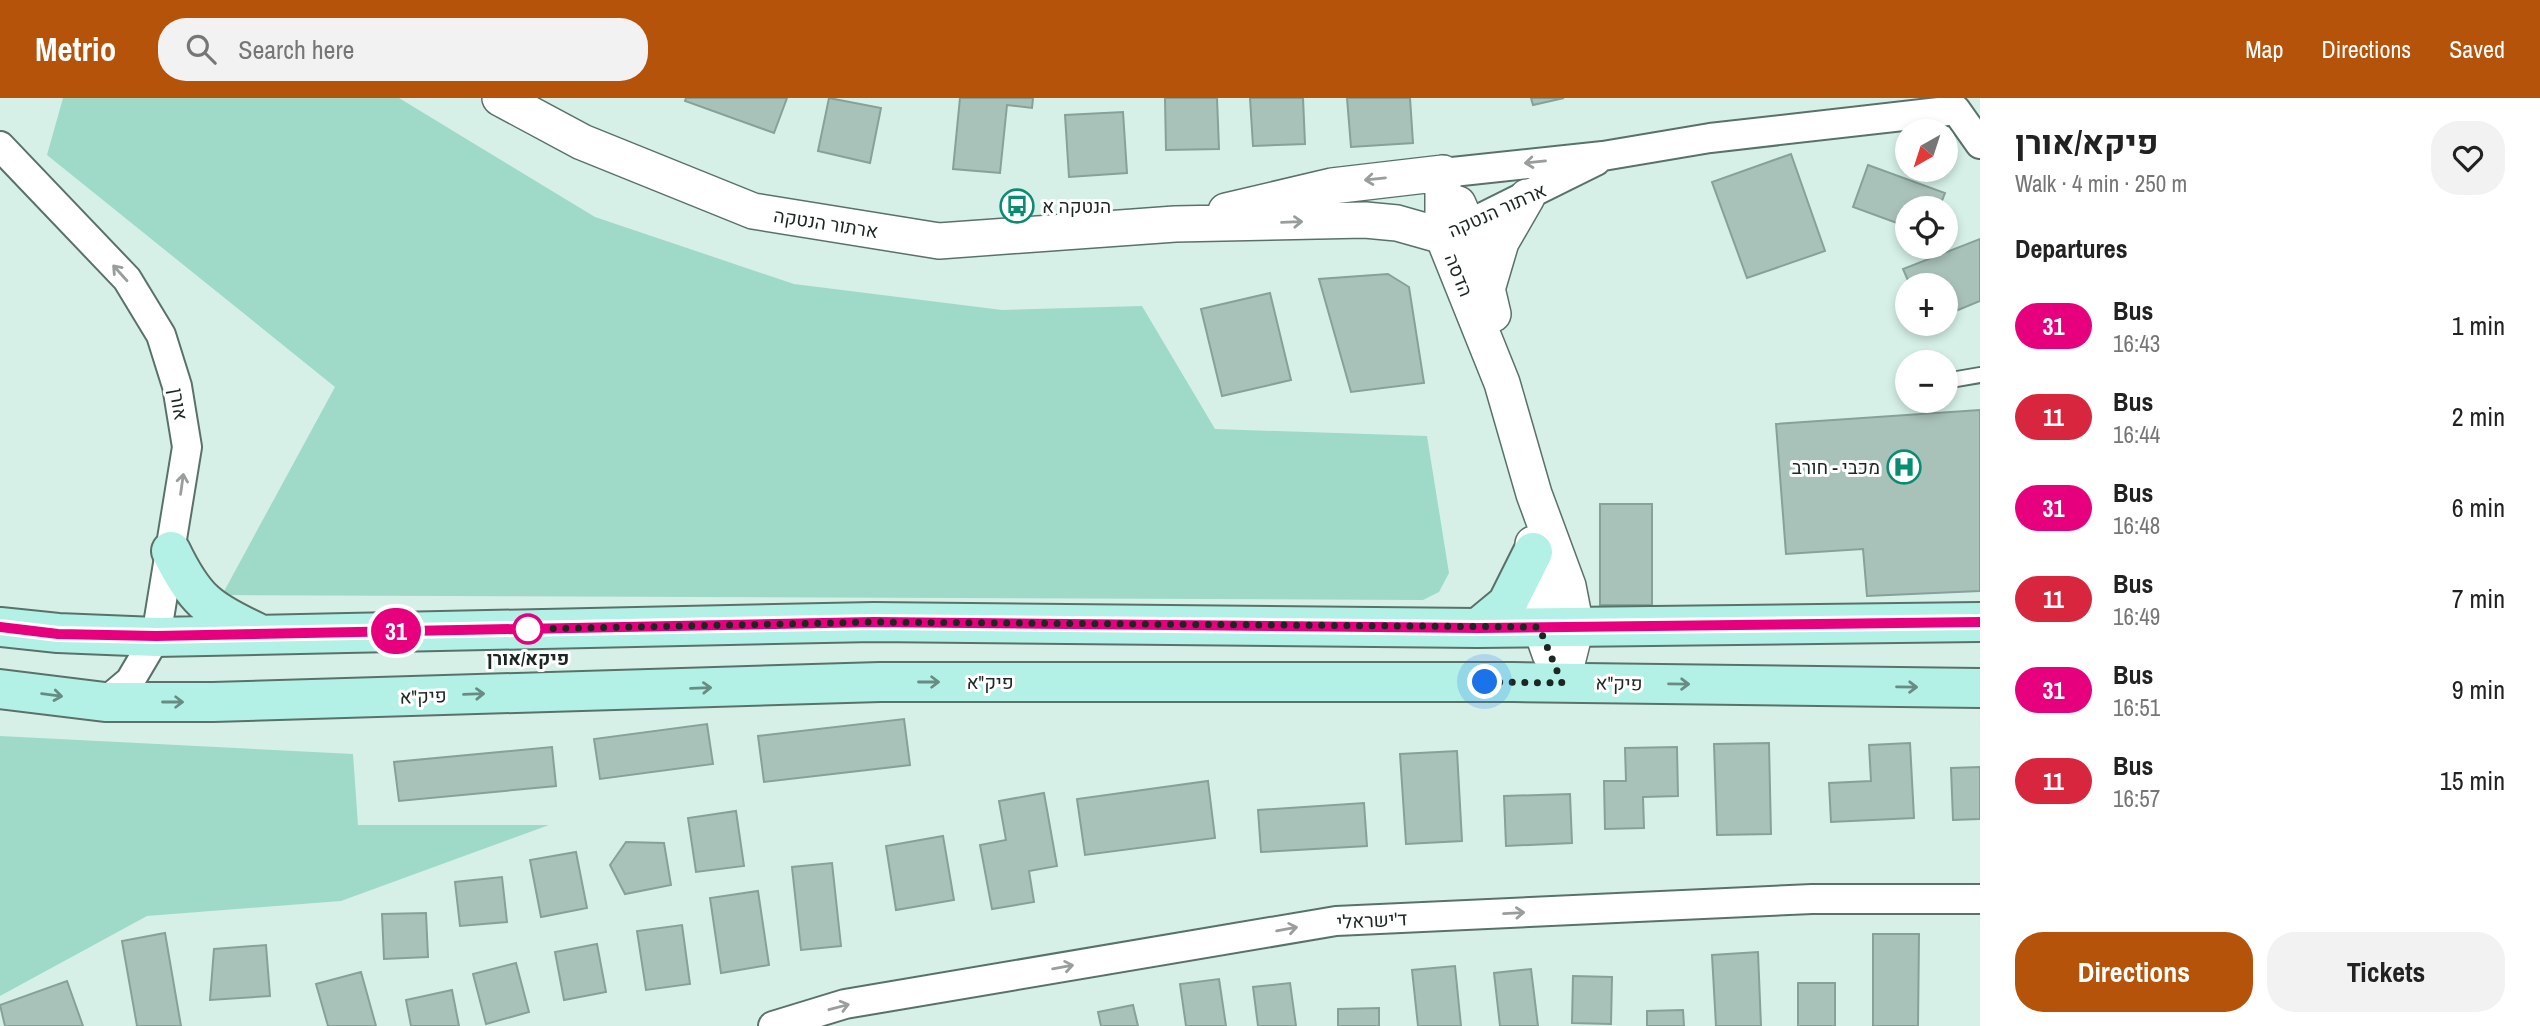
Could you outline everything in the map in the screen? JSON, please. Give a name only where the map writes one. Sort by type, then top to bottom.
[{"type":"main road","points":[[171,551],[184,579],[205,605],[261,634]]},
{"type":"main road","points":[[1478,628],[1507,604],[1533,552]]},
{"type":"main road","points":[[0,627],[58,634],[156,636],[874,622],[1478,628],[1980,622]]},
{"type":"main road","name":"פיק\"א","points":[[0,689],[105,702],[213,702],[880,682],[1562,683],[1980,688]]},
{"type":"street","name":"ארתור הנטקה","points":[[500,98],[582,142],[753,211],[939,240],[1175,224],[1364,220],[1455,231],[1527,197],[1603,156]]},
{"type":"street","name":"ארתור הנטקה","points":[[1175,224],[1332,186],[1603,156],[1710,138],[1956,110],[1980,144]]},
{"type":"street","name":"אורן","points":[[0,146],[127,279],[161,335],[177,386],[187,447],[156,636],[130,681],[105,702]]},
{"type":"street","name":"הדסה","points":[[1443,173],[1455,231],[1534,494],[1568,586],[1558,627]]},
{"type":"street","points":[[1488,286],[1501,242],[1527,197]]},
{"type":"street","name":"הדסה","points":[[1455,231],[1488,286],[1502,383]]},
{"type":"street","name":"הדסה","points":[[1534,494],[1533,552],[1558,627],[1562,683]]},
{"type":"street","name":"ד'ישראלי","points":[[774,1026],[845,1004],[1336,921],[1812,899],[1980,899]]},
{"type":"lane","points":[[1958,379],[1980,375]]},
{"type":"green space","points":[[63,98],[399,98],[595,217],[794,284],[1002,310],[1142,306],[1215,429],[1427,436],[1449,573],[1439,592],[1423,600],[222,595],[335,387],[47,155]]},
{"type":"green space","points":[[0,736],[353,754],[358,825],[549,825],[341,901],[147,916],[0,996]]},
{"type":"building","points":[[686,98],[787,98],[774,133],[685,101]]},
{"type":"building","points":[[829,98],[881,108],[870,163],[818,151]]},
{"type":"building","points":[[960,98],[1033,98],[1032,108],[1007,105],[1000,173],[953,169]]},
{"type":"building","points":[[1165,98],[1217,98],[1219,149],[1166,150]]},
{"type":"building","points":[[1250,98],[1303,98],[1305,144],[1253,146]]},
{"type":"building","points":[[1347,98],[1410,98],[1413,143],[1351,147]]},
{"type":"building","points":[[1531,98],[1564,98],[1533,105]]},
{"type":"building","points":[[1123,112],[1127,173],[1069,177],[1065,115]]},
{"type":"building","points":[[1791,154],[1825,251],[1747,278],[1712,182]]},
{"type":"building","points":[[1868,165],[1895,175],[1895,182],[1915,182],[1945,193],[1944,196],[1895,196],[1895,222],[1853,207]]},
{"type":"building","points":[[1980,239],[1980,301],[1958,310],[1958,273],[1905,273],[1903,269],[1929,259],[1958,259],[1958,248]]},
{"type":"building","points":[[1388,274],[1409,287],[1424,383],[1351,392],[1319,279]]},
{"type":"building","points":[[1270,293],[1291,380],[1222,396],[1201,309]]},
{"type":"building","points":[[1980,410],[1980,591],[1867,596],[1863,549],[1786,554],[1776,424]]},
{"type":"building","points":[[1600,504],[1652,504],[1652,605],[1600,605]]},
{"type":"building","points":[[904,719],[910,765],[764,782],[758,736]]},
{"type":"building","points":[[707,724],[713,764],[600,779],[594,739]]},
{"type":"building","points":[[1769,743],[1771,834],[1717,835],[1714,744]]},
{"type":"building","points":[[1910,743],[1914,818],[1831,822],[1829,783],[1871,781],[1869,745]]},
{"type":"building","points":[[552,747],[556,786],[399,801],[394,762]]},
{"type":"building","points":[[1677,747],[1678,796],[1643,797],[1644,828],[1605,829],[1604,781],[1626,781],[1625,748]]},
{"type":"building","points":[[1457,751],[1462,841],[1406,844],[1400,754]]},
{"type":"building","points":[[1980,767],[1980,819],[1953,820],[1951,768]]},
{"type":"building","points":[[1208,781],[1215,838],[1085,855],[1077,799]]},
{"type":"building","points":[[1044,793],[1057,866],[1029,871],[1034,902],[992,909],[980,845],[1006,840],[999,801]]},
{"type":"building","points":[[1570,794],[1572,843],[1506,846],[1504,796]]},
{"type":"building","points":[[1364,803],[1367,846],[1261,852],[1258,810]]},
{"type":"building","points":[[736,811],[744,866],[696,872],[688,818]]},
{"type":"building","points":[[943,836],[954,900],[896,910],[886,846]]},
{"type":"building","points":[[626,842],[664,843],[671,885],[625,894],[610,865]]},
{"type":"building","points":[[576,852],[587,908],[541,917],[530,860]]},
{"type":"building","points":[[832,863],[841,946],[801,950],[792,867]]},
{"type":"building","points":[[502,877],[507,922],[460,926],[455,882]]},
{"type":"building","points":[[758,891],[769,965],[721,973],[710,898]]},
{"type":"building","points":[[426,913],[428,957],[384,959],[382,914]]},
{"type":"building","points":[[682,925],[690,984],[646,990],[637,931]]},
{"type":"building","points":[[165,933],[181,1026],[137,1026],[122,941]]},
{"type":"building","points":[[1873,934],[1919,934],[1918,1026],[1873,1026]]},
{"type":"building","points":[[597,944],[606,992],[564,1000],[555,952]]},
{"type":"building","points":[[266,945],[270,996],[210,1000],[214,949]]},
{"type":"building","points":[[1758,952],[1761,1026],[1716,1026],[1712,955]]},
{"type":"building","points":[[516,963],[529,1012],[486,1024],[473,974]]},
{"type":"building","points":[[1455,966],[1461,1026],[1418,1026],[1412,970]]},
{"type":"building","points":[[1531,969],[1538,1026],[1500,1026],[1494,973]]},
{"type":"building","points":[[361,972],[376,1026],[328,1026],[316,984]]},
{"type":"building","points":[[1573,976],[1612,977],[1611,1024],[1572,1023]]},
{"type":"building","points":[[1219,979],[1226,1026],[1186,1026],[1180,984]]},
{"type":"building","points":[[67,981],[83,1026],[5,1026],[0,1005]]},
{"type":"building","points":[[1290,983],[1296,1026],[1258,1026],[1253,987]]},
{"type":"building","points":[[1798,983],[1835,983],[1835,1026],[1798,1026]]},
{"type":"building","points":[[452,990],[459,1026],[411,1026],[406,1000]]},
{"type":"building","points":[[1133,1005],[1138,1026],[1101,1026],[1098,1012]]},
{"type":"building","points":[[1379,1008],[1379,1026],[1338,1026],[1338,1009]]},
{"type":"building","points":[[1683,1010],[1684,1026],[1647,1026],[1647,1011]]},
{"type":"bus line","name":"31","points":[[0,627],[58,634],[156,636],[874,622],[1478,628],[1980,622]]},
{"type":"place","name":"הנטקה א","points":[[1017,206]]},
{"type":"place","name":"מכבי - חורב","points":[[1904,467]]},
{"type":"place","name":"פיקא/אורן","points":[[528,629]]},
{"type":"route","points":[[528,629],[874,622],[1539,627],[1562,683],[1485,682]]}]
